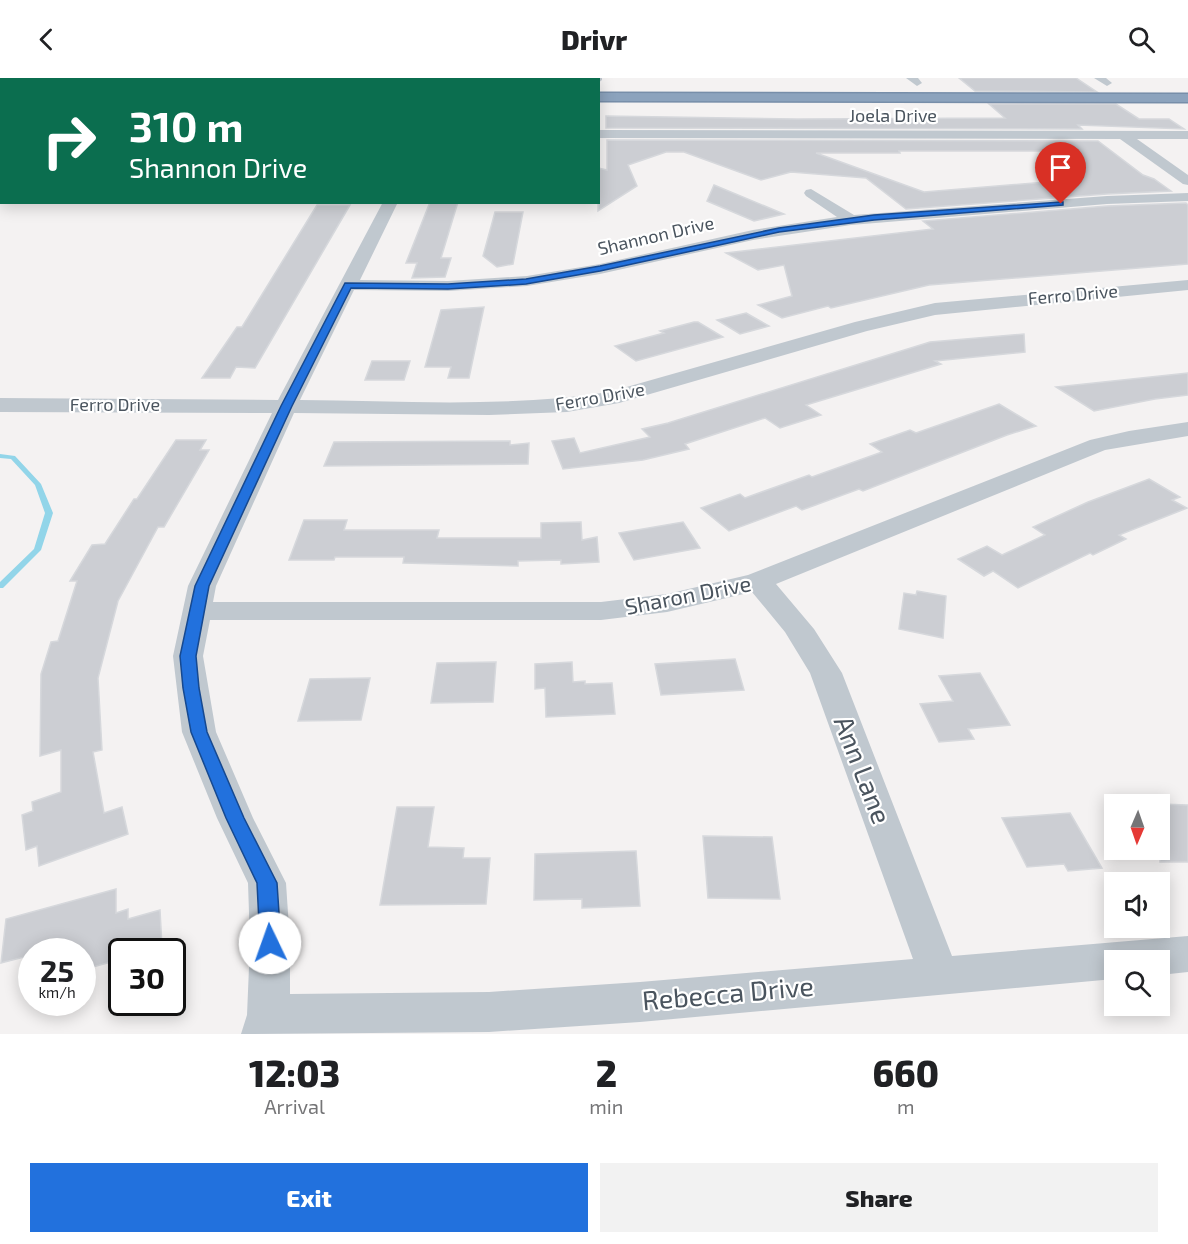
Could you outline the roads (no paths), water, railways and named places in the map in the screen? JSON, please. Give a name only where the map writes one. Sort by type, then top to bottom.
[{"type":"highway","points":[[600,99],[1188,99]]},
{"type":"street","name":"Joela Drive","points":[[600,134],[1188,135]]},
{"type":"street","points":[[1123,135],[1188,181]]},
{"type":"street","points":[[811,193],[851,220]]},
{"type":"street","name":"Shannon Drive","points":[[348,285],[448,286],[526,281],[600,269],[762,233],[851,220],[1107,200],[1188,197]]},
{"type":"street","points":[[265,1024],[270,943],[267,883],[235,818],[199,732],[188,656],[202,586],[286,406],[390,204]]},
{"type":"street","name":"Ferro Drive","points":[[0,405],[489,408],[567,405],[646,389],[862,326],[935,309],[1188,285]]},
{"type":"street","name":"Sharon Drive","points":[[196,611],[601,611],[678,602],[758,581],[1098,445],[1147,434],[1188,429]]},
{"type":"street","name":"Ann Lane","points":[[758,581],[795,621],[826,673],[939,975]]},
{"type":"street","name":"Rebecca Drive","points":[[265,1024],[639,1002],[1188,954]]},
{"type":"waterway","points":[[0,456],[13,457],[38,484],[49,513],[37,550],[0,586]]}]
